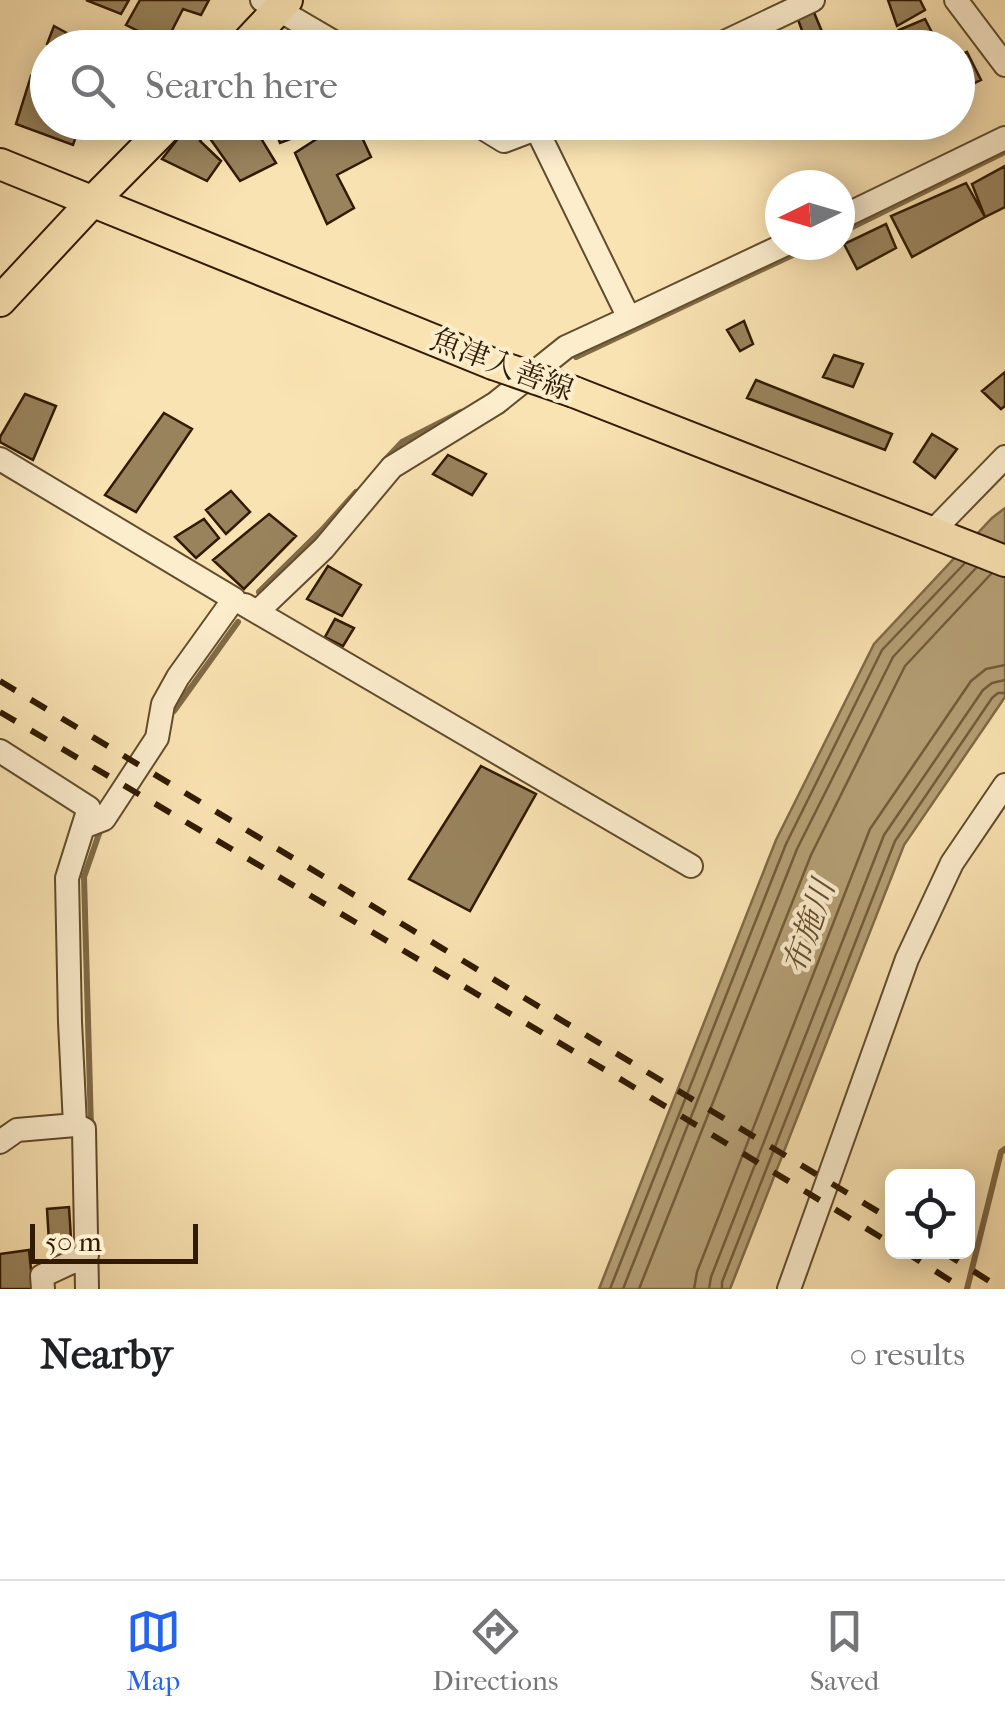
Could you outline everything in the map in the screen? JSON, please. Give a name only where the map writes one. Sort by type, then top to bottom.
[{"type":"main road","points":[[256,30],[276,3]]},
{"type":"main road","points":[[0,302],[154,140]]},
{"type":"main road","name":"魚津入善線","points":[[0,164],[493,364],[1005,561]]},
{"type":"street","points":[[750,30],[813,0]]},
{"type":"street","points":[[956,0],[1005,64]]},
{"type":"street","points":[[276,3],[317,30]]},
{"type":"street","points":[[855,211],[1005,138]]},
{"type":"street","points":[[552,140],[628,318]]},
{"type":"street","points":[[257,612],[324,548],[392,466],[496,403],[566,348],[765,254]]},
{"type":"street","points":[[939,535],[1005,457]]},
{"type":"street","points":[[0,458],[691,866]]},
{"type":"street","points":[[83,826],[104,820],[157,738],[163,704],[178,677],[234,599]]},
{"type":"street","points":[[0,751],[89,808],[67,878],[75,1125]]},
{"type":"street","points":[[789,1289],[906,960],[952,864],[1005,785]]},
{"type":"street","points":[[0,1142],[17,1130],[75,1125],[84,1129],[87,1289]]},
{"type":"street","points":[[43,1289],[42,1276],[87,1255]]},
{"type":"water","name":"布施川","points":[[1005,508],[1005,697],[904,845],[730,1289],[599,1289],[776,840],[874,644]]},
{"type":"building","points":[[86,0],[129,0],[121,14]]},
{"type":"building","points":[[140,0],[209,0],[201,15],[183,9],[172,30],[136,30],[126,25]]},
{"type":"building","points":[[888,0],[920,0],[925,10],[897,26]]},
{"type":"building","points":[[813,10],[821,30],[802,30],[797,17]]},
{"type":"building","points":[[925,19],[931,30],[899,30]]},
{"type":"building","points":[[30,79],[30,129],[16,124]]},
{"type":"building","points":[[177,140],[201,140],[221,161],[207,181],[162,159]]},
{"type":"building","points":[[211,140],[262,140],[276,163],[240,181]]},
{"type":"building","points":[[315,140],[363,140],[371,157],[337,175],[354,208],[327,224],[295,153]]},
{"type":"building","points":[[1005,166],[1005,207],[985,217],[972,184]]},
{"type":"building","points":[[966,183],[985,217],[912,257],[891,216]]},
{"type":"building","points":[[886,224],[896,248],[857,269],[852,260],[855,239]]},
{"type":"building","points":[[744,321],[753,344],[740,351],[727,330]]},
{"type":"building","points":[[834,355],[863,364],[853,387],[823,377]]},
{"type":"building","points":[[1005,372],[1005,406],[1001,409],[982,391]]},
{"type":"building","points":[[756,380],[892,434],[885,450],[747,398]]},
{"type":"building","points":[[25,394],[56,406],[33,460],[0,442]]},
{"type":"building","points":[[164,413],[192,429],[136,512],[105,495]]},
{"type":"building","points":[[932,434],[957,449],[935,478],[914,462]]},
{"type":"building","points":[[448,455],[486,474],[472,495],[433,474]]},
{"type":"building","points":[[231,491],[250,512],[226,534],[206,510]]},
{"type":"building","points":[[269,514],[296,536],[244,589],[213,560]]},
{"type":"building","points":[[204,519],[219,538],[196,558],[175,537]]},
{"type":"building","points":[[328,566],[361,585],[342,616],[307,599]]},
{"type":"building","points":[[335,619],[354,628],[343,646],[325,637]]},
{"type":"building","points":[[481,766],[536,794],[470,911],[409,879]]},
{"type":"building","points":[[69,1207],[71,1239],[49,1242],[47,1209]]},
{"type":"building","points":[[29,1250],[33,1289],[0,1289],[0,1254]]},
{"type":"waterway","points":[[855,226],[1005,152]]},
{"type":"waterway","points":[[576,357],[782,260]]},
{"type":"waterway","points":[[384,461],[402,442],[461,412]]},
{"type":"waterway","points":[[259,592],[356,492]]},
{"type":"waterway","points":[[174,711],[238,622]]},
{"type":"waterway","points":[[91,1127],[84,877],[101,828]]},
{"type":"waterway","points":[[967,1289],[1001,1152],[1005,1149]]},
{"type":"railway","points":[[0,681],[885,1216]]},
{"type":"railway","points":[[0,712],[885,1240]]},
{"type":"railway","points":[[916,1259],[964,1289]]},
{"type":"railway","points":[[954,1259],[1002,1289]]}]
